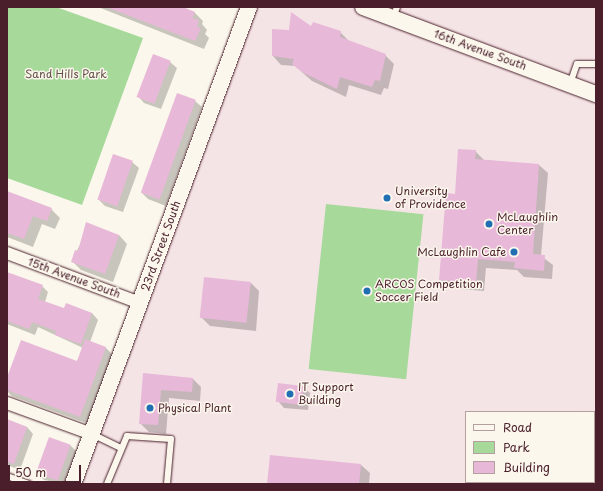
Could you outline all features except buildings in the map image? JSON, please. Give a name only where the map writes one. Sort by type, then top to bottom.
[{"type":"street","name":"23rd Street South","points":[[73,484],[249,7]]},
{"type":"street","name":"16th Avenue South","points":[[363,7],[395,13],[596,94]]},
{"type":"street","name":"15th Avenue South","points":[[7,253],[140,303]]},
{"type":"street","points":[[7,403],[92,434]]},
{"type":"lane","points":[[570,84],[577,64],[596,64]]},
{"type":"lane","points":[[92,434],[120,448]]},
{"type":"lane","points":[[107,484],[120,448],[127,436],[171,439],[167,484]]},
{"type":"lane","points":[[7,476],[30,484]]},
{"type":"shaded area","name":"University of Providence","points":[[248,7],[596,7],[596,484],[73,484]]},
{"type":"green space","name":"Sand Hills Park","points":[[7,7],[56,7],[143,38],[82,205],[7,178]]},
{"type":"green space","name":"ARCOS Competition Soccer Field","points":[[326,204],[423,214],[406,379],[309,369]]},
{"type":"place","name":"University of Providence","points":[[387,198]]},
{"type":"place","name":"McLaughlin Center","points":[[489,224]]},
{"type":"place","name":"McLaughlin Cafe","points":[[514,252]]},
{"type":"place","name":"ARCOS Competition Soccer Field","points":[[367,291]]},
{"type":"place","name":"IT Support Building","points":[[290,394]]},
{"type":"place","name":"Physical Plant","points":[[150,408]]}]
